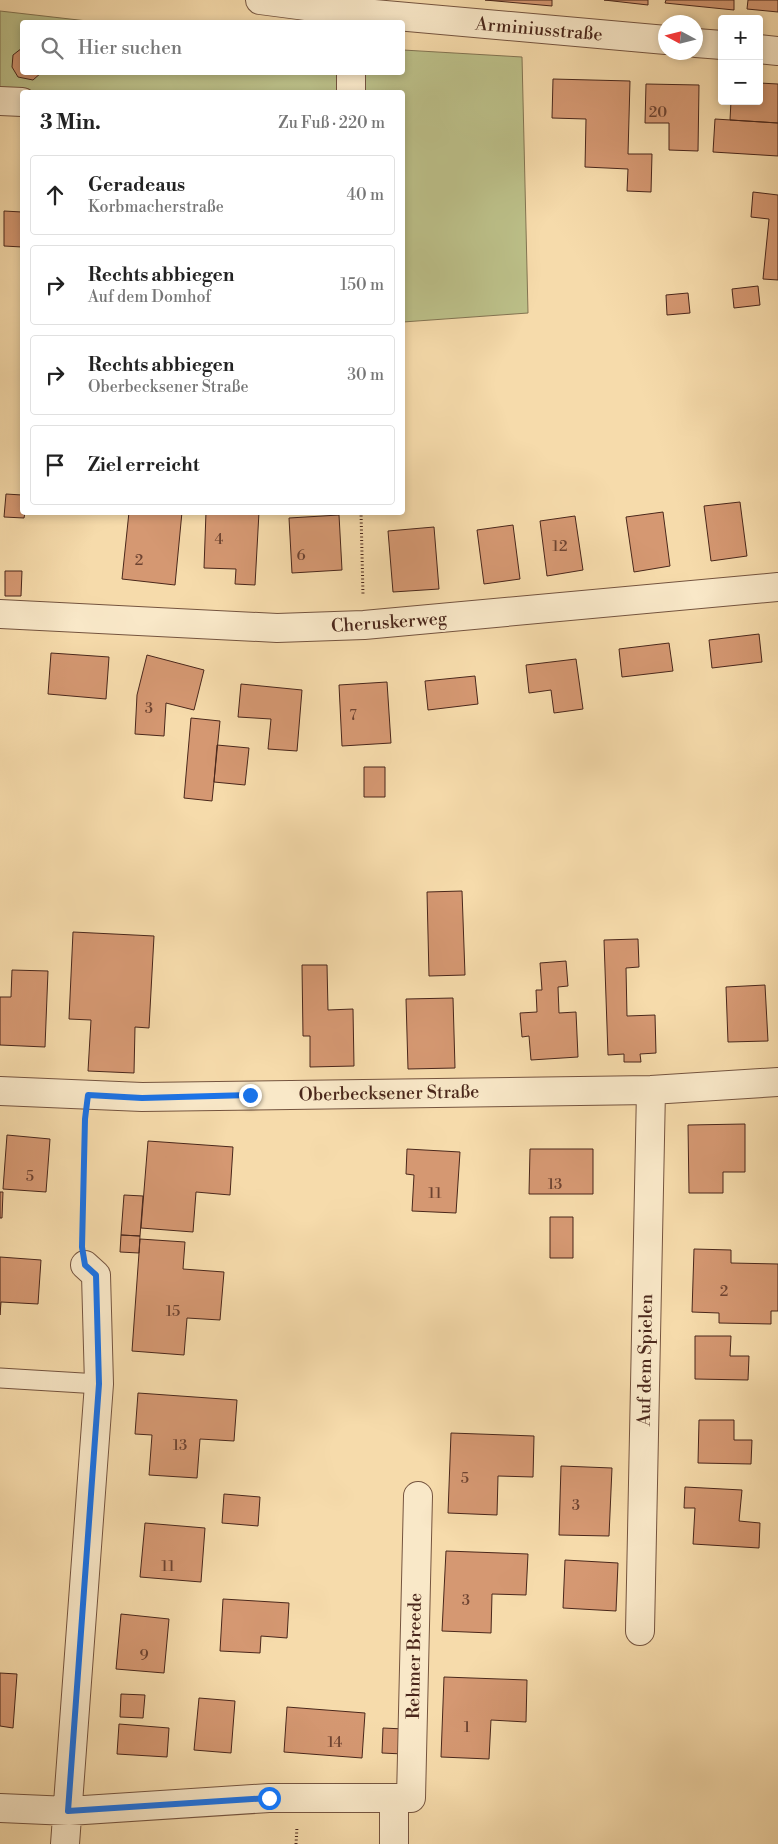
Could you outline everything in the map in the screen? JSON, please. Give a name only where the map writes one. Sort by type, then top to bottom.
[{"type":"street","name":"Arminiusstraße","points":[[260,0],[352,17],[393,20]]},
{"type":"street","name":"Arminiusstraße","points":[[405,21],[658,39]]},
{"type":"street","points":[[703,44],[718,45]]},
{"type":"street","points":[[763,49],[778,50]]},
{"type":"street","points":[[351,75],[351,90]]},
{"type":"street","points":[[0,101],[20,102]]},
{"type":"street","name":"Cheruskerweg","points":[[0,614],[277,628],[364,625],[778,587]]},
{"type":"street","name":"Oberbecksener Straße","points":[[0,1091],[142,1098],[651,1090],[778,1082]]},
{"type":"street","name":"Auf dem Spielen","points":[[640,1631],[651,1090]]},
{"type":"street","points":[[65,1844],[99,1384],[96,1275],[85,1265]]},
{"type":"street","name":"Rehmer Breede","points":[[394,1798],[411,1798],[418,1496]]},
{"type":"street","points":[[0,1808],[68,1811],[269,1798],[394,1798],[394,1844]]},
{"type":"lane","points":[[0,1378],[99,1384]]},
{"type":"path","points":[[361,515],[364,625]]},
{"type":"path","points":[[85,1265],[82,1247],[85,1119],[88,1095]]},
{"type":"green space","points":[[0,11],[79,20],[20,20],[20,75],[350,75],[350,90],[20,90],[20,93],[0,100]]},
{"type":"green space","points":[[405,50],[522,57],[528,313],[405,322],[405,90],[357,90],[358,75],[405,75]]},
{"type":"building","points":[[485,0],[552,0],[552,6]]},
{"type":"building","points":[[604,0],[648,0],[648,5]]},
{"type":"building","points":[[666,0],[734,0],[734,10],[665,3]]},
{"type":"building","points":[[748,0],[778,0],[778,12],[747,9]]},
{"type":"building","points":[[20,50],[20,75],[39,75],[33,80],[18,77],[12,67],[13,55]]},
{"type":"building","points":[[553,79],[630,81],[628,154],[652,154],[651,192],[627,191],[628,169],[585,167],[586,119],[552,118]]},
{"type":"building","points":[[763,83],[778,84],[778,123],[730,120],[731,105],[763,105]]},
{"type":"building","points":[[646,84],[699,85],[698,151],[669,150],[669,123],[645,123]]},
{"type":"building","points":[[715,119],[778,123],[778,156],[713,152]]},
{"type":"building","points":[[753,192],[778,195],[778,280],[763,279],[769,219],[751,217]]},
{"type":"building","points":[[4,211],[20,212],[20,247],[4,246]]},
{"type":"building","points":[[758,286],[760,305],[734,308],[732,289]]},
{"type":"building","points":[[688,293],[690,313],[667,315],[666,295]]},
{"type":"building","points":[[6,494],[20,495],[20,515],[24,515],[24,518],[4,517]]},
{"type":"building","points":[[740,502],[747,556],[711,561],[704,506]]},
{"type":"building","points":[[663,512],[670,566],[634,572],[626,517]]},
{"type":"building","points":[[129,515],[182,515],[175,585],[122,579]]},
{"type":"building","points":[[206,515],[259,515],[255,585],[235,584],[236,569],[204,568]]},
{"type":"building","points":[[339,515],[342,570],[292,573],[289,518]]},
{"type":"building","points":[[575,516],[583,570],[547,576],[540,521]]},
{"type":"building","points":[[513,525],[520,579],[484,584],[477,530]]},
{"type":"building","points":[[434,527],[439,589],[393,592],[388,531]]},
{"type":"building","points":[[5,571],[22,571],[21,596],[5,596]]},
{"type":"building","points":[[759,634],[762,662],[712,668],[709,640]]},
{"type":"building","points":[[669,643],[673,671],[622,677],[619,649]]},
{"type":"building","points":[[51,653],[109,657],[106,699],[48,694]]},
{"type":"building","points":[[147,655],[204,670],[194,710],[166,703],[164,736],[135,734],[137,695]]},
{"type":"building","points":[[576,659],[583,709],[554,713],[551,690],[529,693],[526,665]]},
{"type":"building","points":[[475,676],[478,704],[428,710],[425,681]]},
{"type":"building","points":[[387,682],[391,743],[342,746],[339,685]]},
{"type":"building","points":[[241,684],[302,690],[297,751],[268,749],[271,719],[238,717]]},
{"type":"building","points":[[191,718],[220,721],[212,801],[184,798]]},
{"type":"building","points":[[217,745],[249,748],[245,785],[214,782]]},
{"type":"building","points":[[364,767],[385,767],[385,797],[364,797]]},
{"type":"building","points":[[462,891],[465,975],[429,976],[427,892]]},
{"type":"building","points":[[73,932],[154,936],[149,1028],[135,1027],[134,1073],[88,1071],[91,1020],[69,1019]]},
{"type":"building","points":[[638,939],[639,967],[626,968],[627,1016],[655,1015],[656,1053],[640,1054],[641,1062],[624,1062],[624,1054],[608,1055],[604,940]]},
{"type":"building","points":[[566,961],[568,986],[558,987],[559,1013],[576,1012],[578,1057],[531,1060],[529,1036],[522,1037],[520,1013],[537,1012],[536,990],[542,990],[540,963]]},
{"type":"building","points":[[302,965],[327,965],[328,1010],[353,1009],[354,1066],[310,1067],[310,1036],[303,1036]]},
{"type":"building","points":[[12,970],[48,971],[45,1047],[0,1045],[0,997],[11,997]]},
{"type":"building","points":[[765,985],[768,1041],[728,1042],[726,987]]},
{"type":"building","points":[[453,998],[455,1068],[408,1069],[406,999]]},
{"type":"building","points":[[745,1124],[745,1172],[723,1172],[723,1193],[689,1193],[688,1125]]},
{"type":"building","points":[[7,1135],[50,1139],[46,1192],[3,1189]]},
{"type":"building","points":[[148,1141],[233,1147],[230,1195],[196,1192],[193,1232],[141,1228]]},
{"type":"building","points":[[407,1149],[460,1152],[456,1213],[412,1211],[414,1175],[406,1174]]},
{"type":"building","points":[[530,1149],[593,1149],[593,1194],[529,1194]]},
{"type":"building","points":[[0,1192],[3,1192],[2,1218],[0,1218]]},
{"type":"building","points":[[124,1195],[143,1196],[140,1236],[121,1235]]},
{"type":"building","points":[[550,1217],[573,1217],[573,1258],[550,1258]]},
{"type":"building","points":[[121,1235],[140,1236],[139,1253],[120,1252]]},
{"type":"building","points":[[140,1239],[185,1242],[183,1269],[224,1272],[220,1320],[187,1318],[184,1355],[132,1351]]},
{"type":"building","points":[[694,1249],[731,1250],[731,1263],[778,1264],[778,1311],[771,1311],[771,1324],[719,1323],[719,1313],[692,1312]]},
{"type":"building","points":[[0,1257],[41,1260],[38,1304],[1,1302],[0,1315]]},
{"type":"building","points":[[695,1336],[731,1336],[730,1356],[749,1356],[748,1380],[695,1379]]},
{"type":"building","points":[[138,1393],[237,1400],[234,1441],[200,1439],[197,1478],[149,1475],[152,1435],[135,1434]]},
{"type":"building","points":[[699,1420],[734,1420],[734,1440],[752,1440],[751,1464],[698,1463]]},
{"type":"building","points":[[451,1433],[534,1436],[533,1477],[498,1476],[497,1515],[448,1513]]},
{"type":"building","points":[[561,1466],[612,1468],[609,1536],[559,1535]]},
{"type":"building","points":[[685,1487],[742,1490],[739,1521],[760,1523],[759,1548],[693,1544],[695,1508],[684,1508]]},
{"type":"building","points":[[224,1494],[260,1497],[258,1526],[222,1523]]},
{"type":"building","points":[[145,1523],[205,1528],[201,1582],[140,1577]]},
{"type":"building","points":[[446,1551],[528,1554],[526,1595],[492,1594],[491,1633],[442,1631]]},
{"type":"building","points":[[565,1560],[618,1563],[616,1611],[563,1608]]},
{"type":"building","points":[[223,1599],[289,1603],[287,1638],[261,1636],[260,1653],[220,1651]]},
{"type":"building","points":[[121,1614],[169,1619],[164,1673],[116,1669]]},
{"type":"building","points":[[0,1673],[17,1674],[13,1728],[0,1726]]},
{"type":"building","points":[[444,1677],[527,1680],[526,1722],[491,1720],[489,1759],[441,1757]]},
{"type":"building","points":[[121,1694],[145,1695],[143,1718],[120,1717]]},
{"type":"building","points":[[199,1698],[235,1701],[231,1753],[194,1750]]},
{"type":"building","points":[[287,1707],[365,1713],[362,1758],[284,1752]]},
{"type":"building","points":[[119,1724],[169,1728],[167,1757],[117,1754]]},
{"type":"building","points":[[383,1728],[404,1729],[403,1754],[382,1753]]},
{"type":"route","points":[[250,1095],[142,1098],[88,1095],[85,1119],[82,1247],[85,1265],[96,1275],[99,1384],[68,1811],[269,1798]]}]
